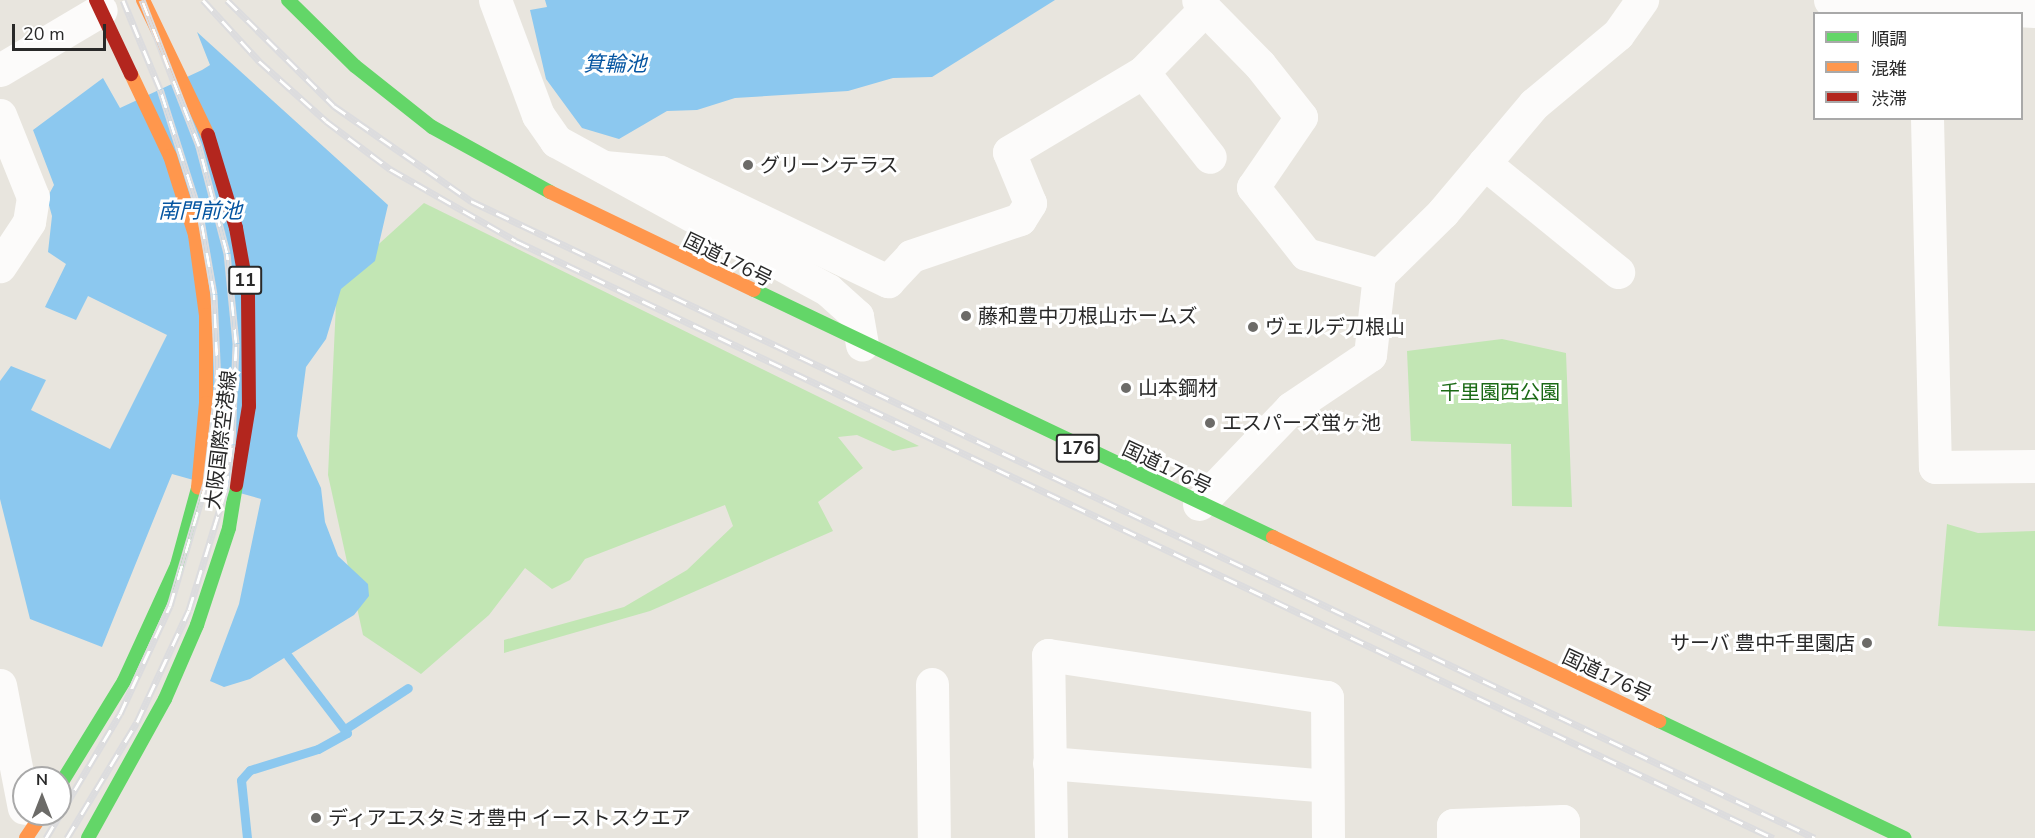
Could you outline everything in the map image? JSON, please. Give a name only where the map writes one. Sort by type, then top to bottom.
[{"type":"main road","name":"大阪国際空港線","points":[[88,838],[165,699],[198,625],[237,492],[249,406],[248,295],[218,162],[184,78],[143,0]]},
{"type":"main road","name":"国道176号","points":[[288,0],[355,66],[432,127],[497,167],[862,345],[1904,838]]},
{"type":"main road","name":"大阪国際空港線","points":[[72,766],[124,681],[163,600],[199,482],[206,389],[200,255],[178,176],[99,5]]},
{"type":"street","points":[[495,0],[538,115],[556,141],[828,290],[857,316],[862,345]]},
{"type":"street","points":[[1199,504],[1292,408],[1370,355],[1379,274],[1485,163],[1534,104],[1618,34],[1642,0]]},
{"type":"street","points":[[1830,0],[1928,10],[2035,11]]},
{"type":"street","points":[[0,70],[99,5]]},
{"type":"street","points":[[604,167],[660,172],[888,281],[911,256],[1020,219],[1030,203],[1009,152],[1143,72],[1201,5],[1260,65],[1301,117],[1253,187],[1306,254],[1379,274]]},
{"type":"street","points":[[1143,72],[1210,157]]},
{"type":"street","points":[[0,115],[33,197],[29,222],[0,266]]},
{"type":"street","points":[[1927,120],[1935,467],[2035,466]]},
{"type":"street","points":[[1485,163],[1618,272]]},
{"type":"street","points":[[1051,838],[1048,655],[1327,697],[1328,838]]},
{"type":"street","points":[[933,684],[934,838]]},
{"type":"street","points":[[0,685],[17,766]]},
{"type":"street","points":[[1049,762],[1327,786]]},
{"type":"street","points":[[1453,838],[1453,825],[1563,821],[1563,838]]},
{"type":"green space","points":[[424,203],[919,446],[893,451],[857,435],[838,437],[863,468],[818,502],[833,531],[650,611],[504,653],[504,640],[624,607],[687,570],[733,526],[725,505],[585,559],[570,580],[552,589],[525,568],[489,615],[421,674],[363,635],[328,475],[337,282]]},
{"type":"green space","name":"千里園西公園","points":[[1502,339],[1566,353],[1572,507],[1512,506],[1511,444],[1411,441],[1407,351]]},
{"type":"green space","points":[[1947,524],[1978,533],[2035,531],[2035,631],[1938,626]]},
{"type":"water","name":"箕輪池","points":[[545,0],[1055,0],[932,77],[893,78],[848,91],[735,98],[697,110],[667,111],[619,139],[582,128],[546,79],[530,10],[547,7]]},
{"type":"water","name":"南門前池","points":[[197,32],[388,205],[375,261],[341,289],[326,339],[306,367],[297,436],[321,488],[325,522],[338,556],[368,584],[369,596],[354,615],[250,679],[224,687],[210,681],[239,604],[261,499],[172,474],[102,647],[30,619],[0,499],[0,381],[11,366],[46,380],[31,410],[110,449],[167,335],[88,296],[76,320],[45,307],[66,264],[48,252],[52,216],[47,198],[54,185],[33,130],[103,78],[120,108],[202,70],[210,65]]},
{"type":"waterway","points":[[247,838],[241,780],[250,770],[318,749],[347,733],[288,656]]},
{"type":"waterway","points":[[345,729],[408,688]]},
{"type":"railway","points":[[46,838],[120,714],[170,606],[206,483],[218,383],[214,294],[200,214],[160,89],[123,0]]},
{"type":"railway","points":[[67,838],[137,722],[189,610],[226,489],[232,444],[236,343],[227,253],[199,146],[142,0]]},
{"type":"railway","points":[[203,0],[259,61],[326,121],[390,169],[516,241],[1773,838]]},
{"type":"railway","points":[[227,0],[334,106],[471,201],[1815,838]]},
{"type":"traffic: fast","points":[[288,0],[355,66],[432,127],[550,192]]},
{"type":"traffic: fast","points":[[754,290],[1273,537]]},
{"type":"traffic: fast","points":[[88,838],[165,699],[197,625],[229,528],[236,485]]},
{"type":"traffic: fast","points":[[72,766],[124,681],[177,565],[198,488]]},
{"type":"traffic: fast","points":[[1659,721],[1904,838]]},
{"type":"traffic: slow","points":[[143,0],[208,135]]},
{"type":"traffic: slow","points":[[131,74],[170,156],[195,235],[206,315],[206,403],[198,488]]},
{"type":"traffic: slow","points":[[550,192],[754,290]]},
{"type":"traffic: slow","points":[[1273,537],[1659,721]]},
{"type":"traffic: slow","points":[[26,838],[34,826]]},
{"type":"traffic: jam","points":[[96,0],[131,74]]},
{"type":"traffic: jam","points":[[208,135],[236,228],[248,295],[249,406],[236,485]]},
{"type":"place","name":"グリーンテラス","points":[[748,165]]},
{"type":"place","name":"藤和豊中刀根山ホームズ","points":[[966,316]]},
{"type":"place","name":"ヴェルデ刀根山","points":[[1253,327]]},
{"type":"place","name":"山本鋼材","points":[[1126,388]]},
{"type":"place","name":"エスパーズ蛍ヶ池","points":[[1210,423]]},
{"type":"place","name":"サーバ 豊中千里園店","points":[[1867,643]]},
{"type":"place","name":"ディアエスタミオ豊中 イーストスクエア","points":[[316,818]]}]
